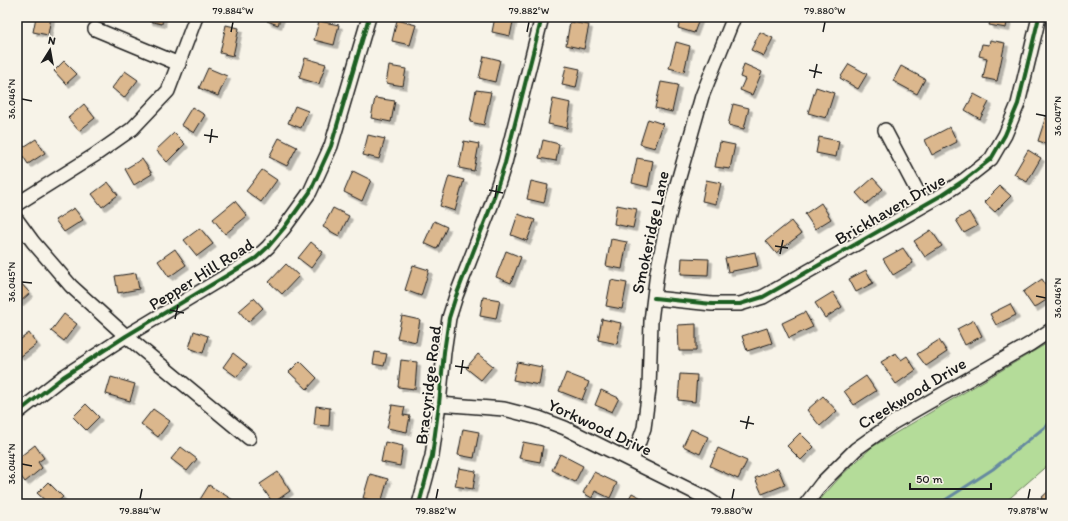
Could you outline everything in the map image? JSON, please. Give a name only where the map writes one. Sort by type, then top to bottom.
[{"type":"street","points":[[17,204],[95,155],[132,129],[168,91],[196,17]]},
{"type":"street","name":"Pepper Hill Road","points":[[17,413],[63,377],[126,336],[256,258],[268,247],[310,192],[331,146],[369,17]]},
{"type":"street","name":"Bracyridge Road","points":[[419,504],[432,456],[449,318],[491,206],[505,163],[542,17]]},
{"type":"street","name":"Smokeridge Lane","points":[[632,461],[644,428],[649,390],[651,321],[657,272],[665,232],[702,96],[734,17]]},
{"type":"street","name":"Brickhaven Drive","points":[[654,298],[712,304],[740,304],[763,297],[942,195],[963,181],[991,160],[1005,135],[1018,104],[1039,17]]},
{"type":"street","points":[[95,28],[179,64]]},
{"type":"street","points":[[885,130],[924,204]]},
{"type":"street","points":[[17,220],[33,242],[72,286],[126,336],[249,438]]},
{"type":"street","name":"Creekwood Drive","points":[[806,504],[822,483],[856,449],[894,422],[1030,344],[1051,330]]},
{"type":"street","name":"Yorkwood Drive","points":[[439,404],[504,409],[539,418],[565,428],[706,498],[715,504]]},
{"type":"green space","points":[[1051,341],[1051,462],[1003,504],[816,504],[841,476],[872,447]]},
{"type":"building","points":[[36,17],[51,17],[48,35],[33,32]]},
{"type":"building","points":[[150,17],[163,17],[162,24],[149,21]]},
{"type":"building","points":[[269,17],[281,17],[278,25],[267,21]]},
{"type":"building","points":[[495,17],[514,17],[510,36],[492,32]]},
{"type":"building","points":[[682,17],[700,17],[694,33],[678,28]]},
{"type":"building","points":[[991,17],[1008,17],[1006,28],[989,25]]},
{"type":"building","points":[[397,20],[416,25],[410,45],[392,41]]},
{"type":"building","points":[[319,21],[339,25],[334,45],[314,40]]},
{"type":"building","points":[[570,22],[589,25],[584,49],[566,45]]},
{"type":"building","points":[[226,25],[239,28],[233,56],[220,53]]},
{"type":"building","points":[[760,32],[773,38],[764,56],[751,50]]},
{"type":"building","points":[[990,40],[1005,43],[997,81],[983,78],[987,58],[979,56],[982,44],[989,45]]},
{"type":"building","points":[[676,42],[690,46],[684,72],[669,68]]},
{"type":"building","points":[[484,56],[500,60],[495,82],[479,78]]},
{"type":"building","points":[[305,58],[326,64],[319,84],[299,78]]},
{"type":"building","points":[[64,61],[77,74],[66,84],[54,71]]},
{"type":"building","points":[[744,64],[762,72],[752,95],[740,90],[745,79],[740,77]]},
{"type":"building","points":[[849,64],[867,74],[858,89],[840,78]]},
{"type":"building","points":[[389,66],[406,69],[403,86],[386,83]]},
{"type":"building","points":[[566,66],[580,69],[576,88],[562,85]]},
{"type":"building","points":[[901,66],[925,79],[917,94],[893,81]]},
{"type":"building","points":[[208,68],[227,76],[218,96],[199,88]]},
{"type":"building","points":[[125,71],[138,80],[124,98],[112,88]]},
{"type":"building","points":[[661,82],[678,85],[672,112],[655,108]]},
{"type":"building","points":[[816,87],[834,93],[826,118],[808,113]]},
{"type":"building","points":[[476,90],[491,92],[484,125],[470,122]]},
{"type":"building","points":[[974,94],[989,102],[980,119],[965,110]]},
{"type":"building","points":[[375,98],[395,101],[391,122],[371,118]]},
{"type":"building","points":[[553,99],[571,103],[567,128],[548,124]]},
{"type":"building","points":[[84,104],[95,118],[79,131],[68,118]]},
{"type":"building","points":[[733,104],[749,108],[744,129],[728,125]]},
{"type":"building","points":[[295,106],[308,111],[301,128],[288,123]]},
{"type":"building","points":[[192,107],[205,115],[194,133],[181,125]]},
{"type":"building","points":[[1046,116],[1051,118],[1051,145],[1038,141]]},
{"type":"building","points":[[648,119],[663,124],[655,148],[640,144]]},
{"type":"building","points":[[950,127],[957,142],[932,155],[925,140]]},
{"type":"building","points":[[174,133],[185,144],[167,162],[156,150]]},
{"type":"building","points":[[368,135],[385,139],[379,159],[363,155]]},
{"type":"building","points":[[819,137],[839,141],[836,157],[816,153]]},
{"type":"building","points":[[279,138],[297,147],[287,166],[269,157]]},
{"type":"building","points":[[36,139],[45,153],[28,164],[19,150]]},
{"type":"building","points":[[543,140],[559,144],[556,161],[539,158]]},
{"type":"building","points":[[464,141],[479,144],[474,171],[459,168]]},
{"type":"building","points":[[720,142],[735,145],[730,169],[715,167]]},
{"type":"building","points":[[1028,150],[1041,158],[1027,182],[1014,174]]},
{"type":"building","points":[[637,158],[653,161],[648,187],[632,183]]},
{"type":"building","points":[[142,159],[152,174],[134,185],[125,169]]},
{"type":"building","points":[[262,170],[277,180],[261,202],[246,191]]},
{"type":"building","points":[[353,171],[371,180],[362,201],[344,192]]},
{"type":"building","points":[[449,176],[464,180],[455,211],[440,206]]},
{"type":"building","points":[[873,178],[883,189],[866,204],[856,193]]},
{"type":"building","points":[[706,180],[721,183],[716,204],[702,201]]},
{"type":"building","points":[[531,181],[548,185],[544,203],[527,199]]},
{"type":"building","points":[[108,182],[118,195],[102,207],[92,194]]},
{"type":"building","points":[[1000,186],[1011,196],[995,212],[984,202]]},
{"type":"building","points":[[235,201],[247,216],[225,234],[213,219]]},
{"type":"building","points":[[821,203],[831,219],[815,229],[805,214]]},
{"type":"building","points":[[617,205],[637,209],[633,228],[614,224]]},
{"type":"building","points":[[74,208],[83,220],[64,232],[55,220]]},
{"type":"building","points":[[333,208],[349,216],[339,236],[323,227]]},
{"type":"building","points":[[969,212],[977,226],[964,233],[956,220]]},
{"type":"building","points":[[518,214],[535,220],[527,241],[511,235]]},
{"type":"building","points":[[434,221],[447,227],[437,249],[424,243]]},
{"type":"building","points":[[791,221],[801,234],[776,253],[766,241]]},
{"type":"building","points":[[200,228],[213,244],[197,256],[184,240]]},
{"type":"building","points":[[931,230],[942,246],[925,257],[914,241]]},
{"type":"building","points":[[611,239],[627,242],[622,269],[606,266]]},
{"type":"building","points":[[311,242],[323,252],[311,268],[298,258]]},
{"type":"building","points":[[903,248],[913,263],[893,275],[883,259]]},
{"type":"building","points":[[175,249],[186,265],[169,277],[158,261]]},
{"type":"building","points":[[506,251],[521,257],[511,283],[496,277]]},
{"type":"building","points":[[755,252],[758,266],[728,272],[725,258]]},
{"type":"building","points":[[682,258],[709,259],[708,275],[681,274]]},
{"type":"building","points":[[286,264],[299,276],[282,294],[269,282]]},
{"type":"building","points":[[413,265],[429,270],[421,296],[405,290]]},
{"type":"building","points":[[866,270],[873,283],[856,292],[849,279]]},
{"type":"building","points":[[136,273],[139,289],[118,293],[115,276]]},
{"type":"building","points":[[17,279],[30,293],[19,303],[17,300]]},
{"type":"building","points":[[1042,279],[1051,293],[1051,297],[1034,308],[1023,292]]},
{"type":"building","points":[[611,280],[627,283],[622,309],[606,306]]},
{"type":"building","points":[[833,292],[842,307],[825,318],[815,303]]},
{"type":"building","points":[[483,297],[500,300],[496,319],[480,316]]},
{"type":"building","points":[[254,298],[263,308],[248,322],[239,311]]},
{"type":"building","points":[[1010,304],[1016,315],[996,325],[990,314]]},
{"type":"building","points":[[805,312],[813,327],[789,338],[782,323]]},
{"type":"building","points":[[64,314],[77,324],[64,341],[51,331]]},
{"type":"building","points":[[402,316],[420,320],[416,342],[397,338]]},
{"type":"building","points":[[602,319],[621,323],[617,344],[598,340]]},
{"type":"building","points":[[974,320],[982,336],[965,345],[957,329]]},
{"type":"building","points":[[696,324],[696,351],[679,351],[678,325]]},
{"type":"building","points":[[767,328],[772,343],[747,351],[742,336]]},
{"type":"building","points":[[194,331],[208,336],[203,353],[189,348]]},
{"type":"building","points":[[29,333],[37,344],[20,357],[17,353],[17,342]]},
{"type":"building","points":[[939,340],[947,352],[926,366],[917,354]]},
{"type":"building","points":[[375,352],[387,354],[384,366],[373,364]]},
{"type":"building","points":[[233,353],[247,364],[237,377],[223,367]]},
{"type":"building","points":[[896,353],[901,360],[907,356],[916,370],[896,384],[881,362]]},
{"type":"building","points":[[478,354],[493,366],[481,380],[466,368]]},
{"type":"building","points":[[401,360],[417,362],[415,389],[398,387]]},
{"type":"building","points":[[300,361],[317,378],[307,389],[289,372]]},
{"type":"building","points":[[517,362],[542,367],[539,385],[513,380]]},
{"type":"building","points":[[566,373],[589,382],[582,400],[559,391]]},
{"type":"building","points":[[680,374],[697,375],[695,402],[678,400]]},
{"type":"building","points":[[866,376],[876,391],[854,405],[844,391]]},
{"type":"building","points":[[111,377],[135,384],[130,401],[106,394]]},
{"type":"building","points":[[601,390],[619,398],[612,412],[595,405]]},
{"type":"building","points":[[823,396],[837,411],[820,426],[807,410]]},
{"type":"building","points":[[86,404],[99,417],[86,430],[73,417]]},
{"type":"building","points":[[392,405],[405,407],[403,415],[410,416],[407,432],[387,428]]},
{"type":"building","points":[[316,406],[330,408],[329,426],[314,425]]},
{"type":"building","points":[[153,409],[170,421],[158,437],[141,424]]},
{"type":"building","points":[[463,429],[479,432],[474,458],[458,455]]},
{"type":"building","points":[[691,429],[708,437],[700,454],[683,446]]},
{"type":"building","points":[[800,433],[814,447],[801,460],[787,446]]},
{"type":"building","points":[[385,442],[403,446],[400,466],[381,462]]},
{"type":"building","points":[[523,442],[543,446],[540,462],[519,458]]},
{"type":"building","points":[[35,445],[44,458],[38,462],[42,468],[25,482],[17,471],[17,459]]},
{"type":"building","points":[[181,447],[197,459],[187,471],[171,459]]},
{"type":"building","points":[[718,448],[747,461],[738,479],[710,466]]},
{"type":"building","points":[[560,454],[583,466],[575,482],[552,470]]},
{"type":"building","points":[[459,468],[476,471],[473,489],[455,486]]},
{"type":"building","points":[[778,468],[785,485],[762,494],[755,478]]},
{"type":"building","points":[[278,472],[290,491],[273,503],[260,484]]},
{"type":"building","points":[[594,472],[617,483],[610,498],[595,491],[592,498],[583,493]]},
{"type":"building","points":[[370,474],[388,479],[381,503],[363,498]]},
{"type":"building","points":[[48,482],[63,497],[55,504],[49,504],[37,493]]},
{"type":"building","points":[[209,485],[233,500],[230,504],[203,504],[199,501]]},
{"type":"building","points":[[1051,489],[1051,504],[1047,504],[1041,498]]},
{"type":"building","points":[[632,493],[653,504],[626,504]]},
{"type":"waterway","points":[[939,504],[993,469],[1051,422]]},
{"type":"cycle path","points":[[17,413],[63,377],[126,336],[256,258],[268,247],[310,192],[331,146],[369,17]]},
{"type":"cycle path","points":[[419,504],[432,456],[449,318],[491,206],[505,163],[542,17]]},
{"type":"cycle path","points":[[654,298],[712,304],[740,304],[763,297],[942,195],[963,181],[991,159],[1005,135],[1018,104],[1039,17]]}]
